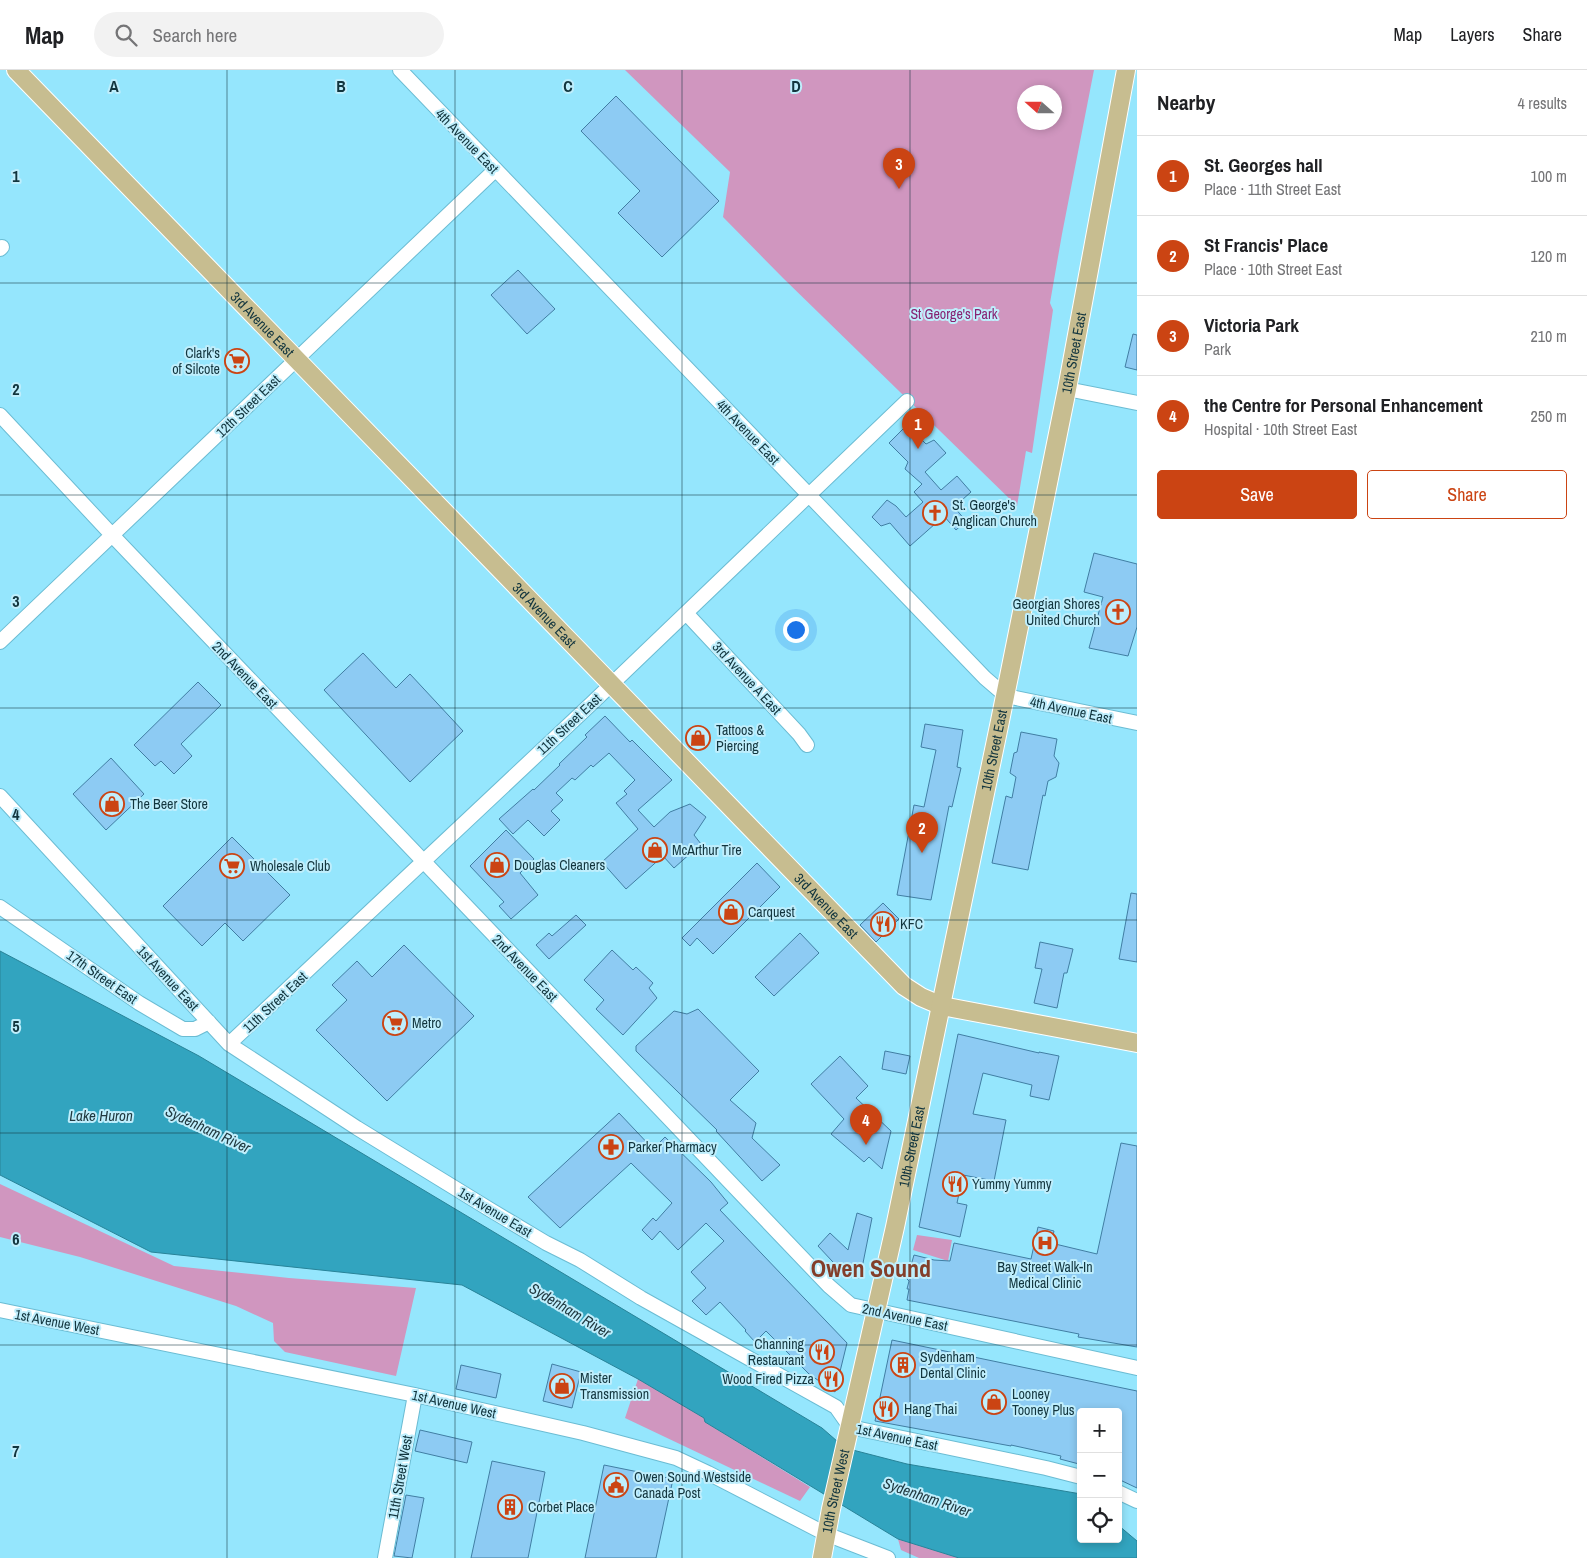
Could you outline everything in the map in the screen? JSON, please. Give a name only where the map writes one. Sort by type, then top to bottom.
[{"type":"main road","name":"3rd Avenue East","points":[[16,70],[904,986],[921,997],[942,1006],[1137,1043]]},
{"type":"main road","name":"10th Street East","points":[[850,1427],[877,1311],[1006,696],[1067,388],[1126,70]]},
{"type":"main road","name":"10th Street West","points":[[822,1558],[850,1427]]},
{"type":"street","name":"4th Avenue East","points":[[400,70],[985,678],[1006,696],[1137,724]]},
{"type":"street","name":"12th Street East","points":[[0,642],[495,170]]},
{"type":"street","points":[[1067,388],[1137,403]]},
{"type":"street","name":"11th Street East","points":[[229,1044],[611,685],[907,401]]},
{"type":"street","name":"2nd Avenue East","points":[[0,416],[829,1286],[851,1305],[1137,1368]]},
{"type":"street","name":"3rd Avenue A East","points":[[686,613],[799,734],[807,745]]},
{"type":"street","name":"1st Avenue East","points":[[0,796],[229,1044],[357,1128],[522,1229],[580,1260],[641,1298],[836,1407],[850,1427],[1077,1476]]},
{"type":"street","name":"17th Street East","points":[[0,907],[139,1003],[183,1029],[195,1029],[209,1022]]},
{"type":"street","name":"1st Avenue West","points":[[0,1310],[415,1395],[583,1433],[676,1458],[826,1534],[888,1558]]},
{"type":"street","name":"11th Street West","points":[[385,1558],[415,1395]]},
{"type":"street","points":[[1122,1494],[1137,1501]]},
{"type":"green space","name":"St George's Park","points":[[625,70],[1094,70],[1050,303],[1053,310],[1032,453],[1026,451],[1017,506],[783,278],[723,217],[730,172]]},
{"type":"green space","points":[[0,1184],[174,1266],[289,1278],[416,1288],[396,1376],[285,1352],[274,1341],[273,1323],[236,1306],[80,1257],[0,1237]]},
{"type":"green space","points":[[917,1235],[952,1240],[948,1261],[913,1250]]},
{"type":"green space","points":[[638,1379],[704,1418],[705,1422],[810,1487],[800,1501],[625,1418]]},
{"type":"green space","points":[[898,1539],[959,1558],[919,1558],[901,1550]]},
{"type":"water","name":"Lake Huron","points":[[0,951],[199,1056],[822,1428],[845,1448],[907,1464],[1077,1493],[1077,1543],[1122,1543],[1122,1528],[1137,1541],[1137,1558],[959,1558],[898,1539],[705,1422],[704,1418],[638,1379],[462,1285],[151,1252],[0,1175]]},
{"type":"building","points":[[616,96],[719,201],[662,257],[618,213],[640,191],[581,131]]},
{"type":"building","points":[[518,270],[555,309],[527,334],[491,295]]},
{"type":"building","points":[[1133,334],[1137,335],[1137,370],[1125,367]]},
{"type":"building","name":"St. George's Anglican Church","points":[[907,425],[926,444],[934,440],[946,453],[925,472],[941,490],[957,476],[971,492],[954,507],[966,521],[956,530],[944,516],[910,546],[890,523],[881,526],[872,517],[887,500],[896,506],[906,517],[923,502],[914,492],[922,484],[905,469],[908,462],[889,443]]},
{"type":"building","name":"Georgian Shores United Church","points":[[1094,553],[1137,564],[1137,627],[1128,656],[1089,648],[1103,597],[1084,592]]},
{"type":"building","points":[[363,653],[396,688],[410,674],[463,731],[410,782],[324,690]]},
{"type":"building","points":[[198,682],[221,705],[181,744],[192,756],[174,774],[161,761],[155,766],[134,745]]},
{"type":"building","points":[[605,716],[630,742],[632,740],[672,780],[638,810],[654,827],[670,812],[690,804],[706,817],[694,835],[701,844],[674,868],[663,856],[626,889],[602,862],[638,829],[616,803],[627,794],[624,791],[635,780],[609,753],[593,767],[591,765],[575,780],[572,778],[556,793],[563,800],[551,811],[560,820],[544,836],[528,820],[513,834],[499,819],[560,765],[587,737],[585,735]]},
{"type":"building","points":[[925,724],[963,730],[957,767],[961,768],[952,807],[949,806],[931,900],[897,895],[914,805],[924,807],[936,750],[921,747]]},
{"type":"building","points":[[1021,732],[1057,739],[1054,756],[1059,763],[1056,777],[1048,781],[1045,796],[1043,795],[1028,870],[992,863],[1006,796],[1012,798],[1016,777],[1010,773]]},
{"type":"building","points":[[111,758],[144,794],[106,830],[73,794]]},
{"type":"building","points":[[506,830],[534,859],[520,873],[538,895],[511,919],[499,906],[504,902],[470,866]]},
{"type":"building","name":"Wholesale Club","points":[[232,837],[290,895],[243,941],[225,923],[202,946],[163,906]]},
{"type":"building","name":"Carquest","points":[[757,863],[780,887],[713,954],[697,938],[690,946],[682,938]]},
{"type":"building","points":[[1131,893],[1137,894],[1137,962],[1119,959]]},
{"type":"building","points":[[883,903],[899,919],[876,942],[860,925]]},
{"type":"building","points":[[576,915],[586,925],[549,959],[536,945],[549,933],[552,936]]},
{"type":"building","points":[[800,933],[819,953],[774,996],[755,977]]},
{"type":"building","points":[[1040,942],[1073,949],[1067,973],[1064,973],[1057,1008],[1034,1003],[1042,969],[1035,968]]},
{"type":"building","name":"Metro","points":[[404,945],[474,1016],[387,1101],[316,1030],[347,1000],[332,985],[357,961],[372,977]]},
{"type":"building","points":[[612,950],[633,970],[636,967],[653,983],[649,988],[657,998],[623,1035],[596,1009],[604,1000],[584,980]]},
{"type":"building","points":[[698,1009],[759,1071],[730,1100],[756,1123],[752,1138],[780,1165],[762,1181],[717,1130],[636,1051],[636,1046],[674,1011],[687,1014]]},
{"type":"building","points":[[958,1034],[1059,1056],[1049,1100],[1030,1096],[1032,1085],[983,1073],[973,1114],[1006,1120],[994,1181],[963,1175],[957,1203],[967,1205],[960,1237],[919,1227]]},
{"type":"building","points":[[885,1051],[910,1056],[906,1074],[882,1069]]},
{"type":"building","points":[[840,1056],[868,1086],[856,1098],[891,1131],[882,1169],[869,1157],[864,1162],[831,1134],[844,1119],[811,1084]]},
{"type":"building","points":[[619,1113],[653,1149],[665,1137],[711,1182],[728,1203],[720,1210],[847,1343],[835,1392],[809,1374],[766,1331],[755,1342],[720,1302],[706,1315],[692,1301],[706,1288],[691,1272],[724,1241],[706,1223],[678,1250],[660,1231],[652,1240],[642,1230],[653,1218],[656,1221],[672,1203],[631,1163],[560,1228],[528,1197]]},
{"type":"building","points":[[1121,1143],[1137,1146],[1137,1347],[1078,1337],[1079,1334],[907,1300],[909,1281],[907,1279],[914,1255],[934,1260],[950,1261],[954,1243],[1031,1259],[1038,1227],[1054,1231],[1051,1243],[1097,1254]]},
{"type":"building","points":[[857,1213],[872,1218],[860,1278],[846,1276],[818,1246],[830,1233],[848,1250]]},
{"type":"building","points":[[892,1340],[1137,1391],[1137,1488],[1122,1481],[1122,1408],[1077,1408],[1077,1463],[1060,1459],[1061,1456],[1011,1445],[875,1421]]},
{"type":"building","name":"Mister Transmission","points":[[552,1364],[581,1372],[572,1408],[543,1401]]},
{"type":"building","points":[[461,1365],[501,1374],[496,1398],[456,1389]]},
{"type":"building","points":[[420,1430],[472,1442],[467,1463],[415,1451]]},
{"type":"building","name":"Corbet Place","points":[[492,1461],[545,1472],[528,1558],[471,1558]]},
{"type":"building","points":[[604,1465],[673,1479],[656,1558],[585,1558]]},
{"type":"building","points":[[406,1495],[424,1498],[412,1558],[394,1556]]},
{"type":"place","name":"Victoria Park","points":[[899,189]]},
{"type":"place","name":"Clark's of Silcote","points":[[237,361]]},
{"type":"place","name":"St. Georges hall","points":[[918,449]]},
{"type":"place","name":"St. George's Anglican Church","points":[[935,513]]},
{"type":"place","name":"Georgian Shores United Church","points":[[1118,612]]},
{"type":"place","name":"Tattoos & Piercing","points":[[698,738]]},
{"type":"place","name":"The Beer Store","points":[[112,804]]},
{"type":"place","name":"McArthur Tire","points":[[655,850]]},
{"type":"place","name":"St Francis' Place","points":[[922,853]]},
{"type":"place","name":"Douglas Cleaners","points":[[497,865]]},
{"type":"place","name":"Wholesale Club","points":[[232,866]]},
{"type":"place","name":"Carquest","points":[[731,912]]},
{"type":"place","name":"KFC","points":[[883,924]]},
{"type":"place","name":"Metro","points":[[395,1023]]},
{"type":"place","name":"the Centre for Personal Enhancement","points":[[866,1145]]},
{"type":"place","name":"Parker Pharmacy","points":[[611,1147]]},
{"type":"place","name":"Yummy Yummy","points":[[955,1184]]},
{"type":"place","name":"Bay Street Walk-In Medical Clinic","points":[[1045,1243]]},
{"type":"place","name":"Channing Restaurant","points":[[822,1352]]},
{"type":"place","name":"Sydenham Dental Clinic","points":[[903,1365]]},
{"type":"place","name":"Wood Fired Pizza","points":[[831,1379]]},
{"type":"place","name":"Mister Transmission","points":[[562,1386]]},
{"type":"place","name":"Looney Tooney Plus","points":[[994,1402]]},
{"type":"place","name":"Hang Thai","points":[[886,1409]]},
{"type":"place","name":"Owen Sound Westside Canada Post","points":[[616,1485]]},
{"type":"place","name":"Corbet Place","points":[[510,1507]]},
{"type":"district","name":"Owen Sound","points":[[871,1268]]},
{"type":"water label","name":"Sydenham River","points":[[208,1129]]},
{"type":"water label","name":"Sydenham River","points":[[570,1310]]},
{"type":"water label","name":"Sydenham River","points":[[927,1497]]}]
